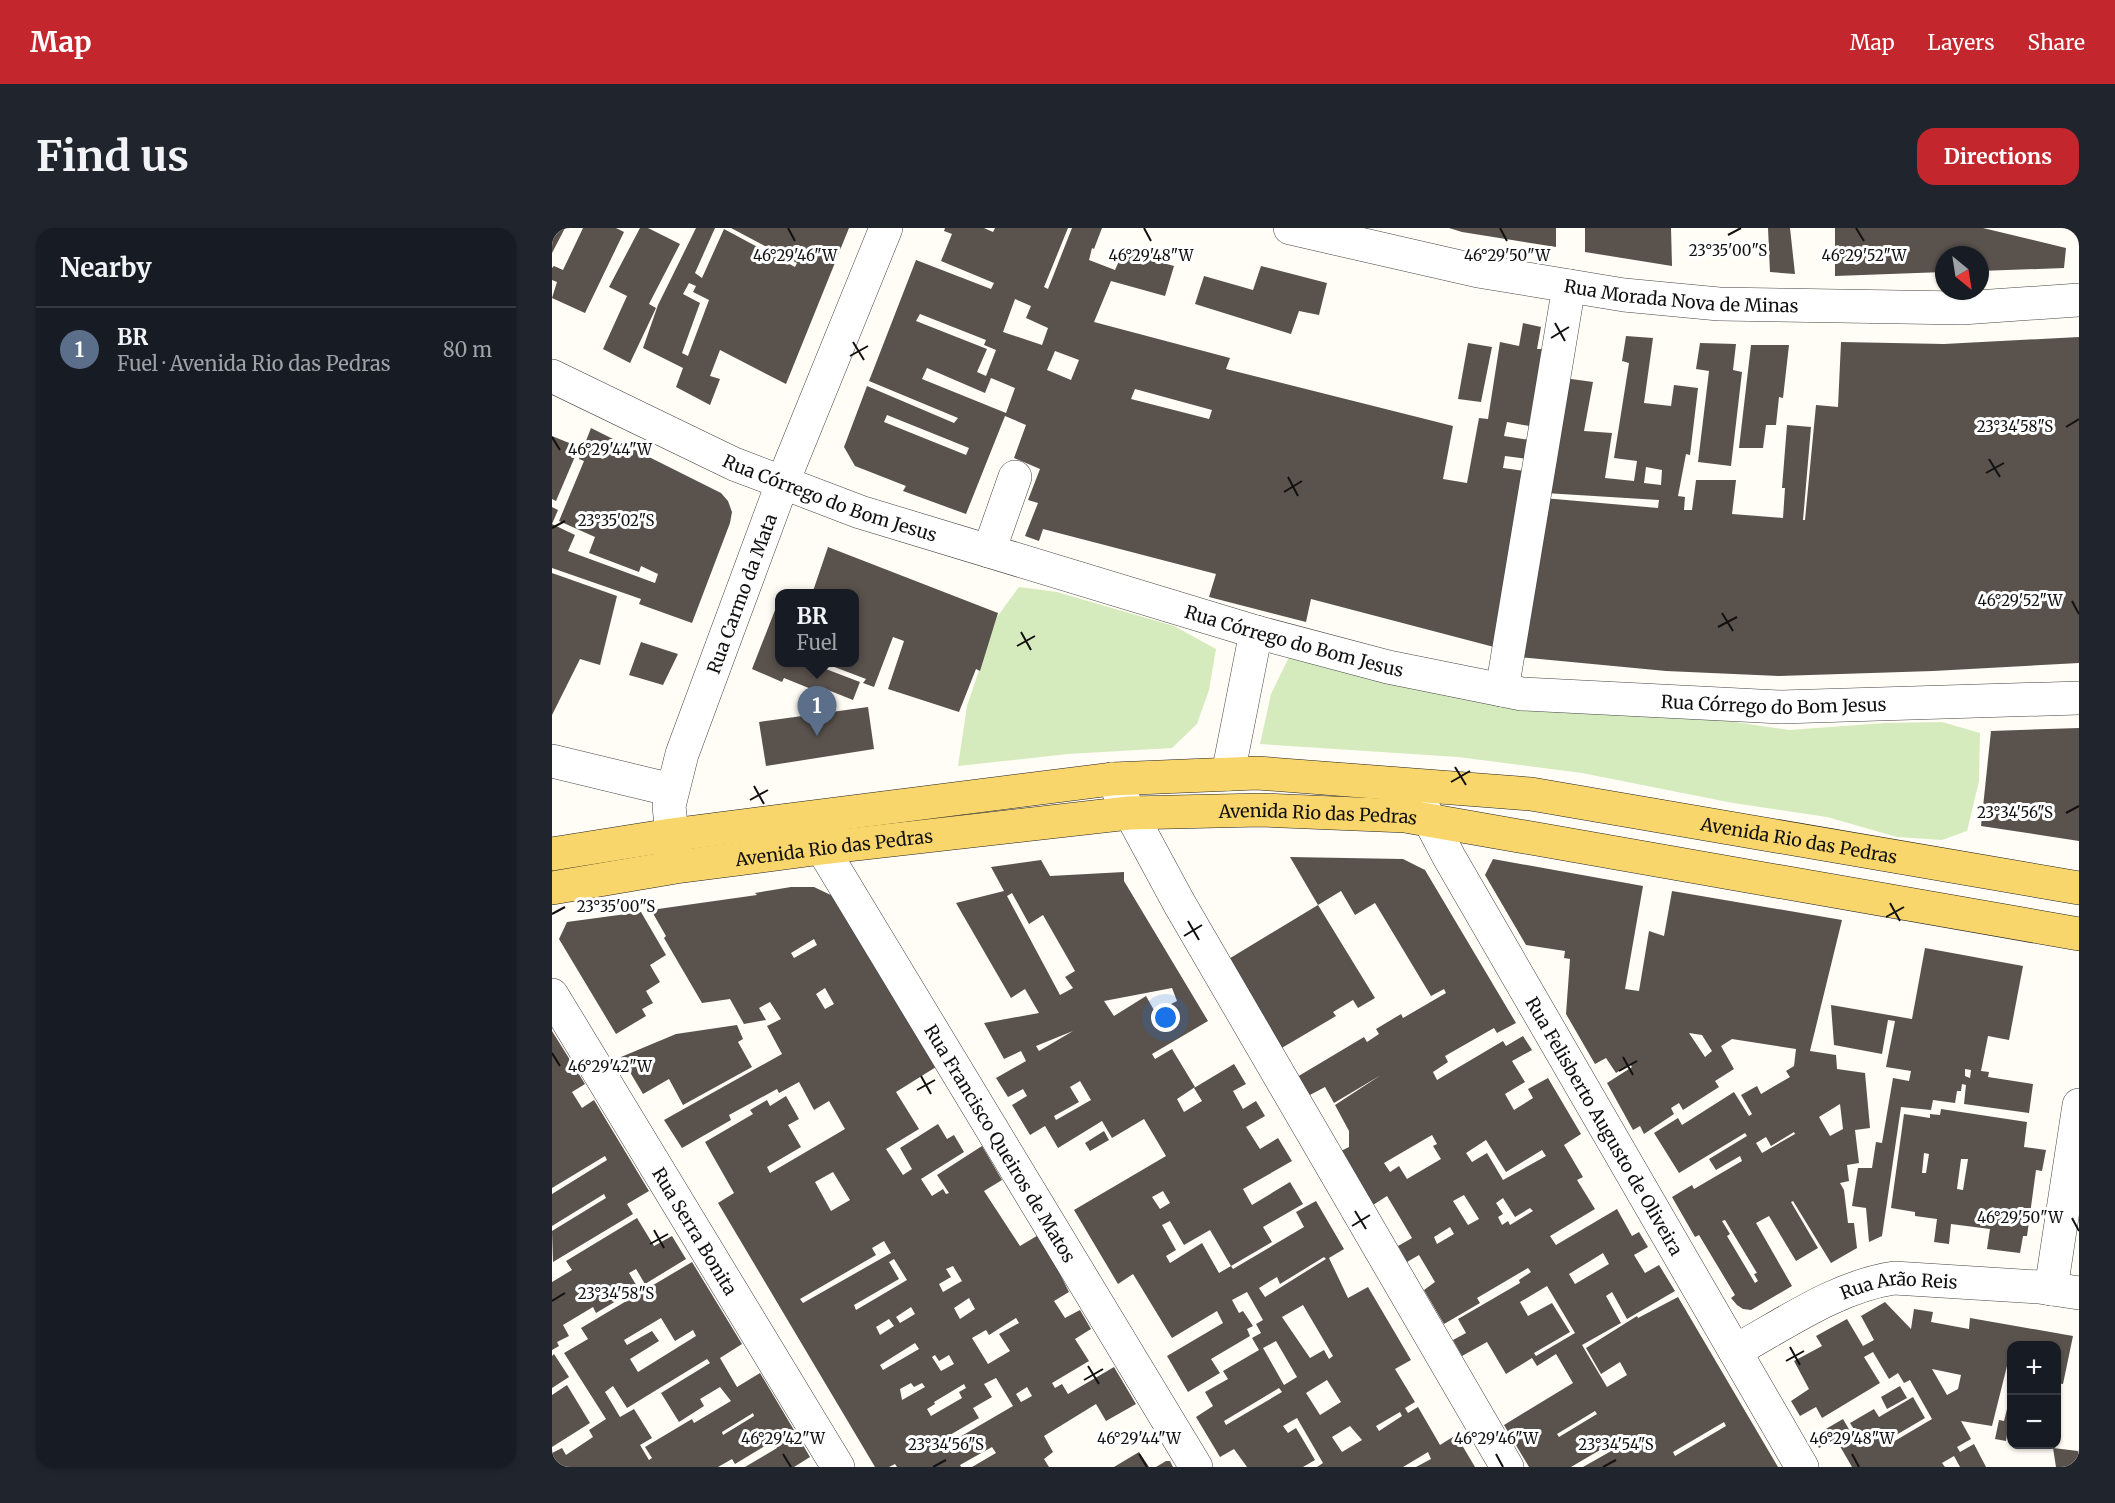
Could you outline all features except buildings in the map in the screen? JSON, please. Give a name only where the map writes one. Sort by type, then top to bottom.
[{"type":"main road","name":"Avenida Rio das Pedras","points":[[552,854],[671,835],[1112,779],[1257,772],[1531,794],[2079,888]]},
{"type":"main road","name":"Avenida Rio das Pedras","points":[[552,888],[676,867],[822,848],[1129,813],[1261,810],[1406,816],[2079,934]]},
{"type":"street","name":"Rua Carmo da Mata","points":[[676,867],[671,835],[672,790],[682,754],[782,484],[886,228]]},
{"type":"street","name":"Rua Morada Nova de Minas","points":[[1290,228],[1478,271],[1624,295],[1719,304],[1962,308],[2079,300]]},
{"type":"street","points":[[1502,690],[1569,286]]},
{"type":"street","name":"Rua Córrego do Bom Jesus","points":[[552,376],[622,413],[782,484],[861,512],[1256,632],[1388,667],[1522,694],[1781,707],[2079,698]]},
{"type":"street","points":[[989,551],[1015,477]]},
{"type":"street","points":[[1228,774],[1256,632]]},
{"type":"street","points":[[552,760],[672,790]]},
{"type":"street","points":[[1112,779],[1129,813],[1507,1467]]},
{"type":"street","name":"Rua Felisberto Augusto de Oliveira","points":[[1411,784],[1449,857],[1802,1467]]},
{"type":"street","name":"Rua Francisco Queiros de Matos","points":[[818,816],[822,848],[1196,1467]]},
{"type":"street","name":"Rua Serra Bonita","points":[[552,995],[838,1467]]},
{"type":"street","points":[[2065,1291],[2079,1105]]},
{"type":"street","name":"Rua Arão Reis","points":[[1735,1352],[1837,1294],[1873,1281],[1894,1278],[2065,1291]]},
{"type":"green space","points":[[1019,587],[1057,592],[1174,626],[1216,649],[1209,690],[1197,724],[1172,748],[1068,754],[958,766],[967,706],[997,617]]},
{"type":"green space","points":[[1290,655],[1789,730],[1885,723],[1942,722],[1980,733],[1979,781],[1967,831],[1942,840],[1897,837],[1827,817],[1733,803],[1582,773],[1458,757],[1260,744],[1271,694]]},
{"type":"place","name":"BR","points":[[817,736]]}]
